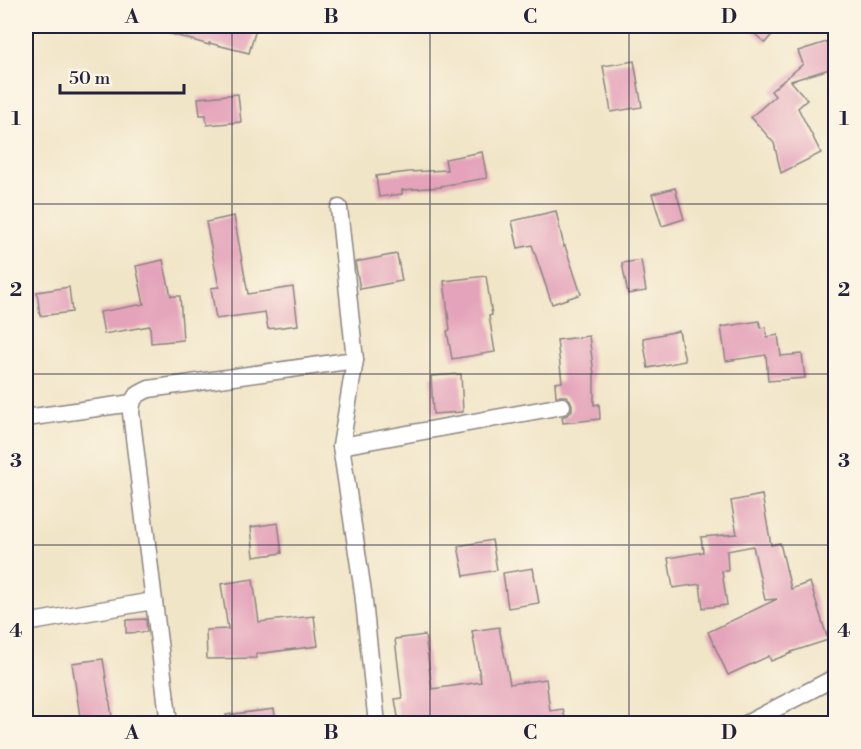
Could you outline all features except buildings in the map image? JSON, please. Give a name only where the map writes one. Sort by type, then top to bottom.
[{"type":"street","points":[[339,208],[355,360],[341,446],[363,592],[377,723]]},
{"type":"street","points":[[169,723],[131,413],[136,394],[149,389],[355,360]]},
{"type":"street","points":[[26,418],[132,403]]},
{"type":"street","points":[[341,446],[562,406]]},
{"type":"street","points":[[26,623],[153,601]]},
{"type":"street","points":[[746,723],[836,677]]}]
